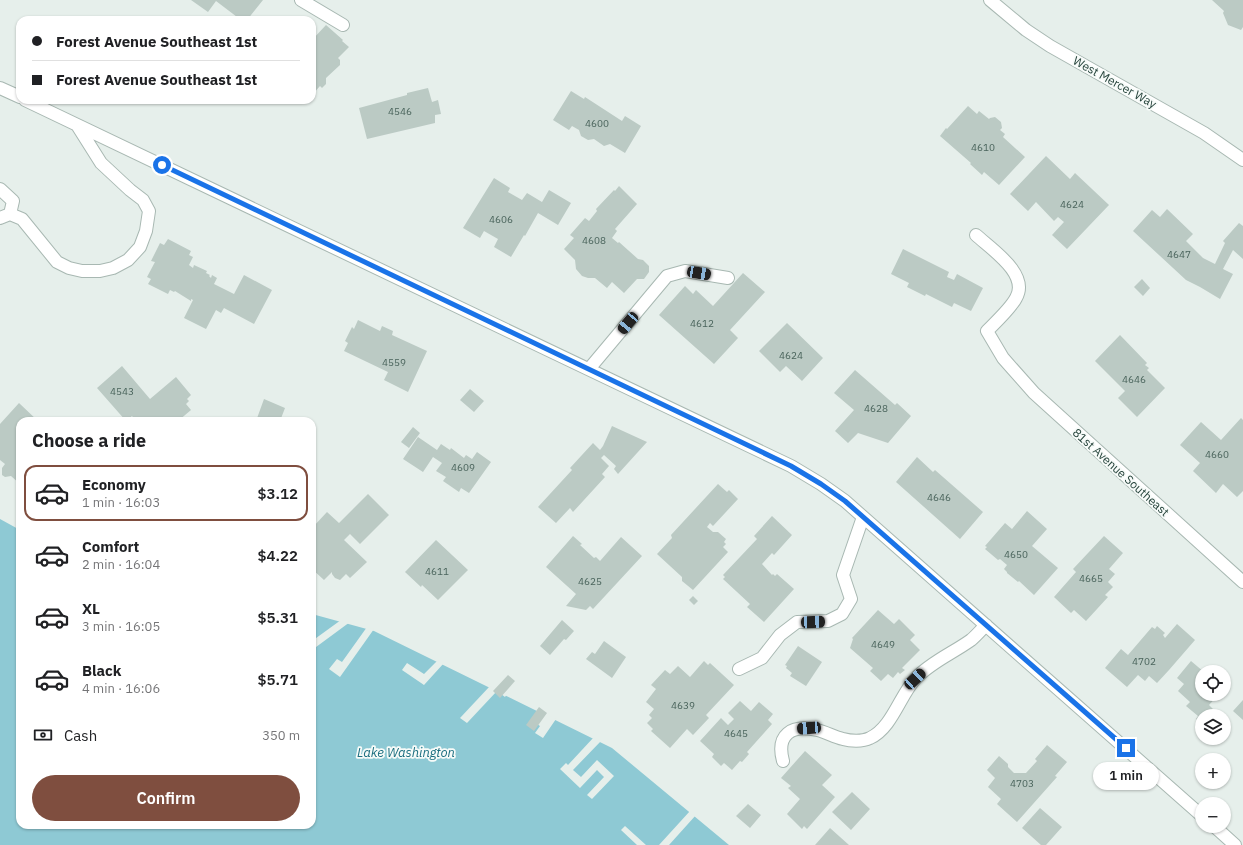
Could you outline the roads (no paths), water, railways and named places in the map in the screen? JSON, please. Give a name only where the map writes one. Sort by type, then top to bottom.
[{"type":"street","points":[[301,0],[343,25]]},
{"type":"street","name":"West Mercer Way","points":[[990,0],[1015,21],[1050,46],[1188,123],[1243,160]]},
{"type":"street","points":[[0,88],[16,95]]},
{"type":"street","points":[[33,104],[791,466],[821,484],[864,517],[1195,810]]},
{"type":"street","points":[[0,189],[13,201],[5,216],[22,219],[57,262],[69,268],[82,271],[100,271],[113,268],[128,260],[140,246],[146,231],[149,211],[142,200],[101,163],[77,125]]},
{"type":"street","name":"81st Avenue Southeast","points":[[976,236],[1008,263],[1016,275],[1019,285],[1016,298],[987,331],[1003,358],[1034,393],[1243,582]]},
{"type":"street","points":[[589,369],[667,276],[685,270],[728,278]]},
{"type":"street","points":[[740,669],[762,658],[780,635],[797,622],[828,621],[842,614],[851,599],[843,575],[864,517]]},
{"type":"street","points":[[783,761],[781,741],[791,730],[809,728],[841,739],[852,740],[870,738],[891,718],[915,679],[937,661],[972,639],[986,625]]},
{"type":"street","points":[[1222,833],[1235,845]]},
{"type":"water","name":"Lake Washington","points":[[0,519],[16,528],[16,829],[316,829],[316,615],[374,631],[612,748],[729,845],[0,845]]}]
